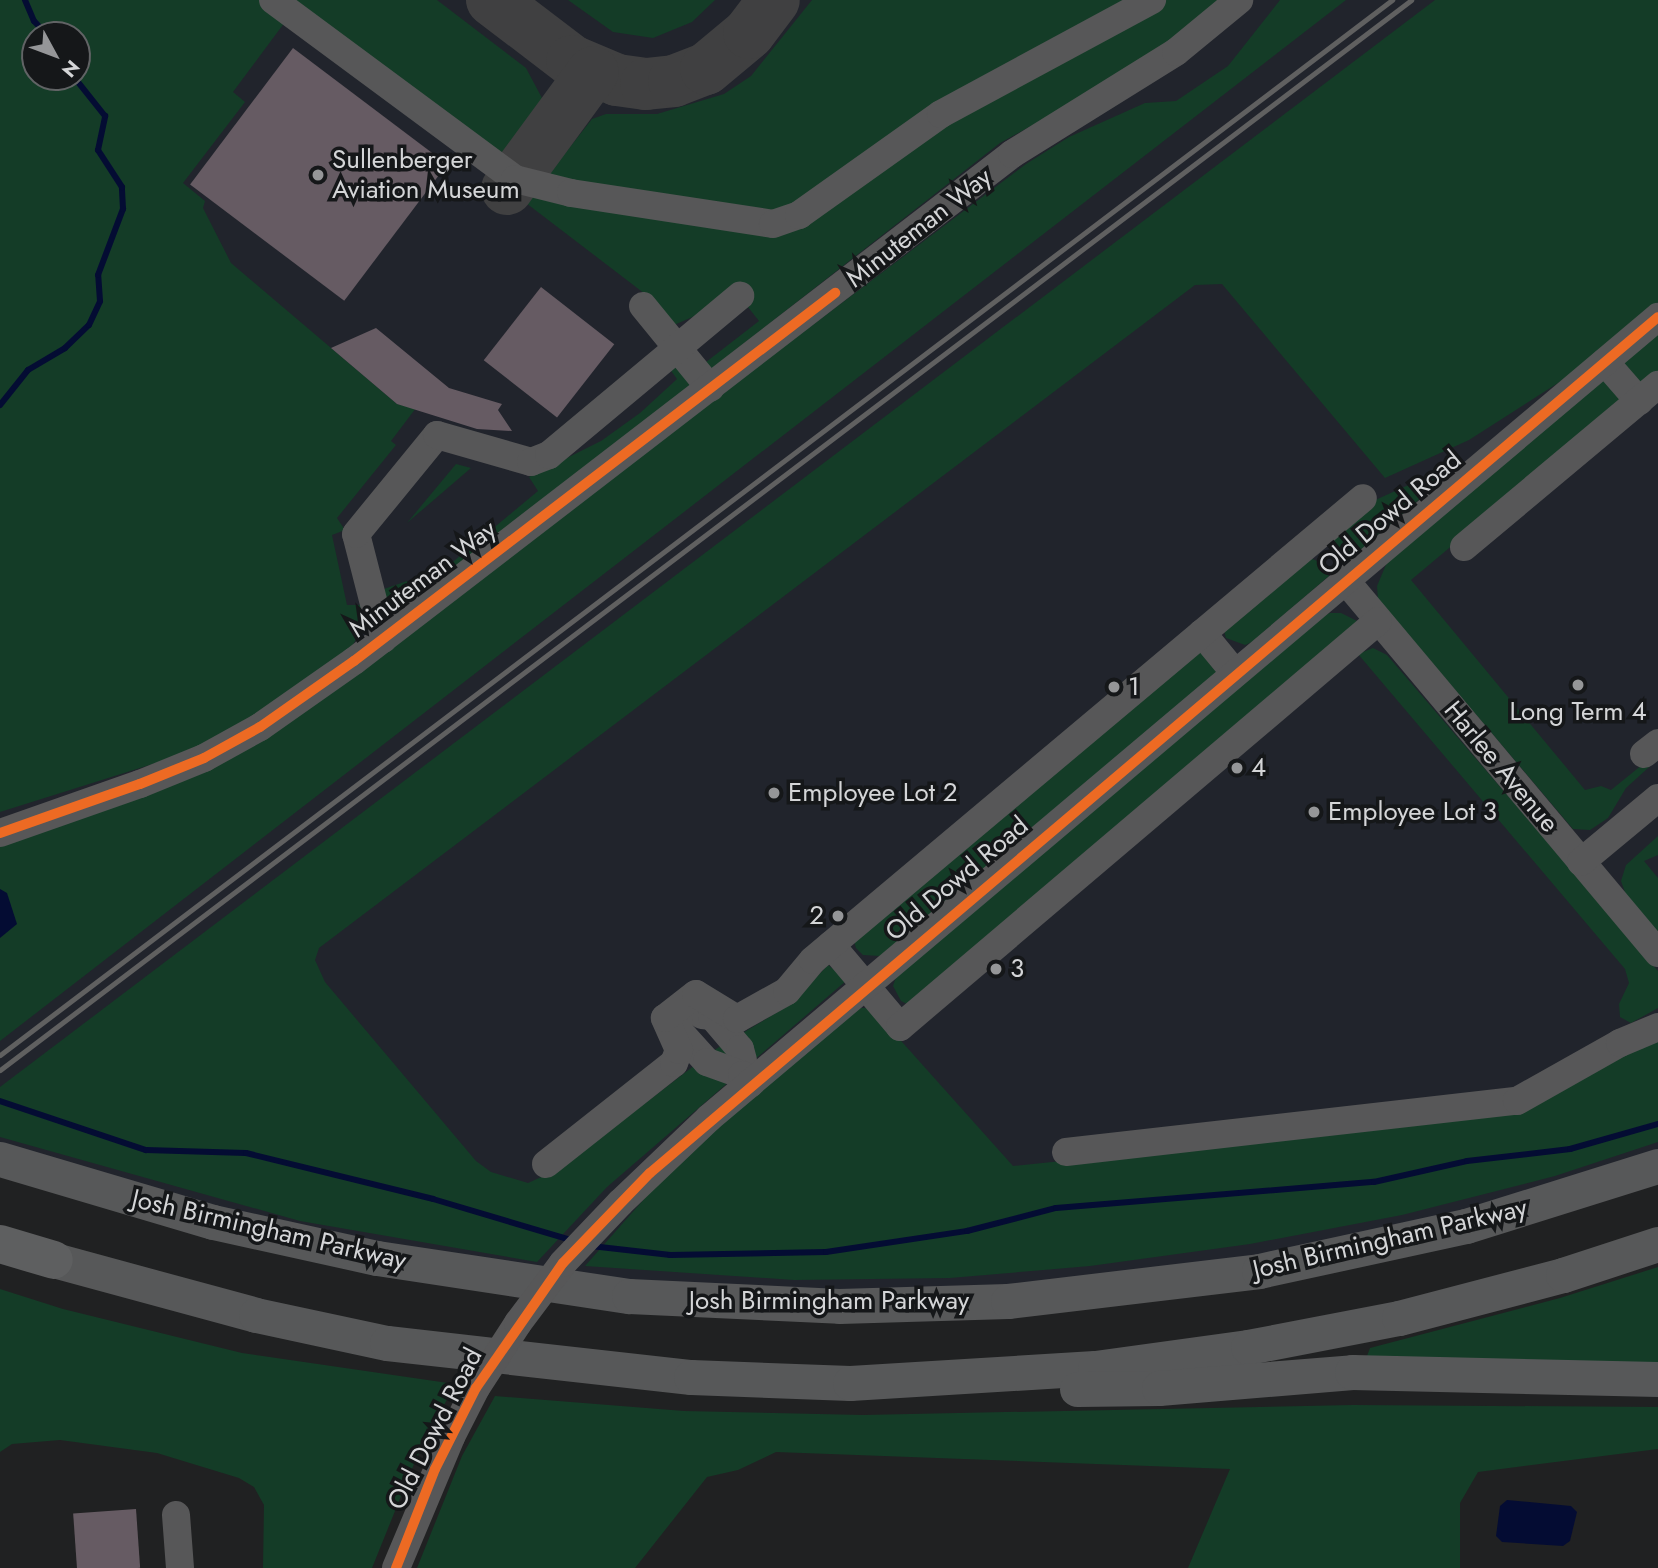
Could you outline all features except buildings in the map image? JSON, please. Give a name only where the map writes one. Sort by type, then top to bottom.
[{"type":"highway","points":[[0,1246],[54,1260]]},
{"type":"main road","name":"Josh Birmingham Parkway","points":[[0,1159],[213,1222],[377,1258],[629,1296],[839,1306],[1008,1301],[1259,1271],[1466,1226],[1658,1166]]},
{"type":"main road","points":[[850,1382],[1095,1368],[1248,1347],[1399,1318],[1563,1275],[1658,1244]]},
{"type":"main road","points":[[54,1260],[256,1315],[387,1343],[691,1377],[1031,1390],[1159,1388],[1409,1371],[1658,1379]]},
{"type":"street","points":[[273,0],[515,179],[571,193],[773,223],[799,215],[941,114],[1152,0]]},
{"type":"street","name":"Minuteman Way","points":[[0,833],[204,758],[260,727],[383,639],[1012,155],[1176,52],[1240,0]]},
{"type":"street","points":[[383,639],[356,534],[437,435],[531,462],[569,442],[677,347],[740,296]]},
{"type":"street","points":[[643,306],[710,388]]},
{"type":"street","name":"Old Dowd Road","points":[[396,1568],[451,1437],[476,1388],[518,1323],[563,1263],[738,1071],[870,982],[1658,317]]},
{"type":"street","points":[[1464,547],[1648,393],[1605,362]]},
{"type":"street","points":[[546,1164],[653,1081],[678,1057],[681,1014],[696,993],[737,1018],[787,991],[835,941],[1363,498]]},
{"type":"street","name":"Harlee Avenue","points":[[1345,580],[1658,953]]},
{"type":"street","points":[[835,941],[905,1023],[1378,621]]},
{"type":"street","points":[[1206,630],[1239,669]]},
{"type":"street","points":[[1581,862],[1658,798]]},
{"type":"street","points":[[1620,1043],[1658,1011]]},
{"type":"street","points":[[681,1014],[731,1057],[738,1071]]},
{"type":"street","points":[[1066,1152],[1517,1101],[1620,1043],[1658,1027]]},
{"type":"street","points":[[176,1515],[180,1568]]},
{"type":"shaded area","points":[[0,0],[1658,0],[1658,1166],[1176,1284],[629,1296],[0,1159]]},
{"type":"green space","points":[[0,0],[437,0],[526,68],[542,98],[537,114],[490,176],[285,22],[233,92],[245,102],[183,183],[205,201],[203,208],[231,263],[397,404],[416,408],[391,441],[396,445],[337,518],[345,530],[332,535],[347,605],[363,605],[365,612],[361,630],[350,650],[254,720],[194,751],[0,812]]},
{"type":"green space","points":[[568,0],[715,0],[692,22],[653,38],[613,32]]},
{"type":"green space","points":[[812,0],[1223,0],[1178,45],[1000,143],[402,611],[384,598],[384,589],[407,581],[418,591],[538,491],[529,477],[601,441],[640,413],[677,379],[669,368],[673,364],[688,376],[759,321],[732,287],[697,315],[674,325],[649,297],[526,203],[592,119],[606,114],[657,114],[724,94],[751,76]]},
{"type":"green space","points":[[1280,0],[1346,0],[0,1041],[0,845],[268,736],[1026,164],[1069,137],[1145,103],[1176,101],[1228,66]]},
{"type":"green space","points":[[1435,0],[1658,0],[1658,302],[1572,374],[1469,440],[1385,478],[1222,284],[1195,285],[319,948],[315,960],[325,982],[476,1161],[491,1172],[528,1183],[559,1169],[716,1049],[791,1004],[828,965],[847,980],[607,1187],[537,1262],[300,1221],[0,1137],[0,1087]]},
{"type":"green space","points":[[1658,330],[1658,373],[1411,580],[1585,790],[1601,786],[1611,790],[1658,752],[1658,759],[1626,788],[1608,818],[1590,830],[1573,829],[1378,599],[1377,586],[1388,560]]},
{"type":"green space","points":[[1463,462],[1359,551],[1342,554],[1329,544],[1371,502]]},
{"type":"green space","points":[[456,464],[471,468],[407,523]]},
{"type":"green space","points":[[1310,558],[1327,565],[1329,576],[1252,642],[1245,645],[1226,638],[1224,631]]},
{"type":"green space","points":[[1330,613],[1341,613],[1359,622],[907,1004],[901,1001],[893,986],[896,977],[1318,618]]},
{"type":"green space","points":[[1198,648],[1217,673],[880,956],[863,955],[856,948],[854,941]]},
{"type":"green space","points":[[1373,648],[1387,655],[1658,971],[1658,1008],[1631,1023],[1620,1017],[1619,1004],[1629,983],[1625,969],[1358,654]]},
{"type":"green space","points":[[1658,836],[1658,855],[1644,861],[1658,878],[1658,933],[1626,895],[1621,881],[1626,865]]},
{"type":"green space","points":[[857,1008],[869,1008],[886,1024],[1013,1166],[1506,1115],[1658,1034],[1658,1142],[1555,1176],[1402,1215],[1250,1244],[1090,1266],[950,1278],[794,1280],[585,1266],[676,1163]]},
{"type":"green space","points":[[1658,1267],[1658,1369],[1367,1356],[1370,1348],[1560,1298]]},
{"type":"green space","points":[[0,1289],[63,1309],[242,1353],[455,1384],[416,1459],[372,1568],[263,1568],[264,1505],[254,1487],[239,1478],[157,1453],[60,1440],[12,1444],[0,1452]]},
{"type":"green space","points":[[495,1396],[684,1411],[863,1415],[1353,1405],[1658,1407],[1658,1449],[1478,1472],[1460,1503],[1460,1568],[1188,1568],[1230,1469],[776,1452],[738,1470],[707,1477],[635,1568],[417,1568],[462,1456]]},
{"type":"water","points":[[0,889],[7,893],[17,924],[0,938]]},
{"type":"water","points":[[1507,1500],[1571,1506],[1577,1512],[1570,1541],[1563,1546],[1502,1542],[1496,1536],[1500,1506]]},
{"type":"waterway","points":[[25,0],[34,21]]},
{"type":"waterway","points":[[0,405],[28,370],[65,348],[89,325],[100,301],[98,275],[123,209],[122,187],[98,150],[105,116],[85,91]]},
{"type":"waterway","points":[[0,1101],[146,1150],[246,1153],[433,1199],[574,1241]]},
{"type":"waterway","points":[[591,1246],[670,1255],[826,1252],[967,1231],[1056,1208],[1374,1182],[1467,1161],[1570,1149],[1658,1124]]},
{"type":"taxiway","points":[[492,0],[572,61],[617,80],[646,84],[674,81],[706,69],[749,33],[774,0]]},
{"type":"taxiway","points":[[507,189],[593,72]]},
{"type":"railway","points":[[0,1055],[1392,0]]},
{"type":"railway","points":[[0,1070],[1411,0]]},
{"type":"cycle path","points":[[0,833],[140,784],[204,758],[260,727],[354,661],[835,293]]},
{"type":"cycle path","points":[[396,1568],[435,1469],[476,1388],[563,1263],[650,1173],[1658,317]]},
{"type":"place","name":"Sullenberger Aviation Museum","points":[[318,175]]},
{"type":"place","name":"Long Term 4","points":[[1578,685]]},
{"type":"place","name":"1","points":[[1114,687]]},
{"type":"place","name":"4","points":[[1237,768]]},
{"type":"place","name":"Employee Lot 2","points":[[774,793]]},
{"type":"place","name":"Employee Lot 3","points":[[1314,812]]},
{"type":"place","name":"2","points":[[838,916]]},
{"type":"place","name":"3","points":[[996,969]]}]
